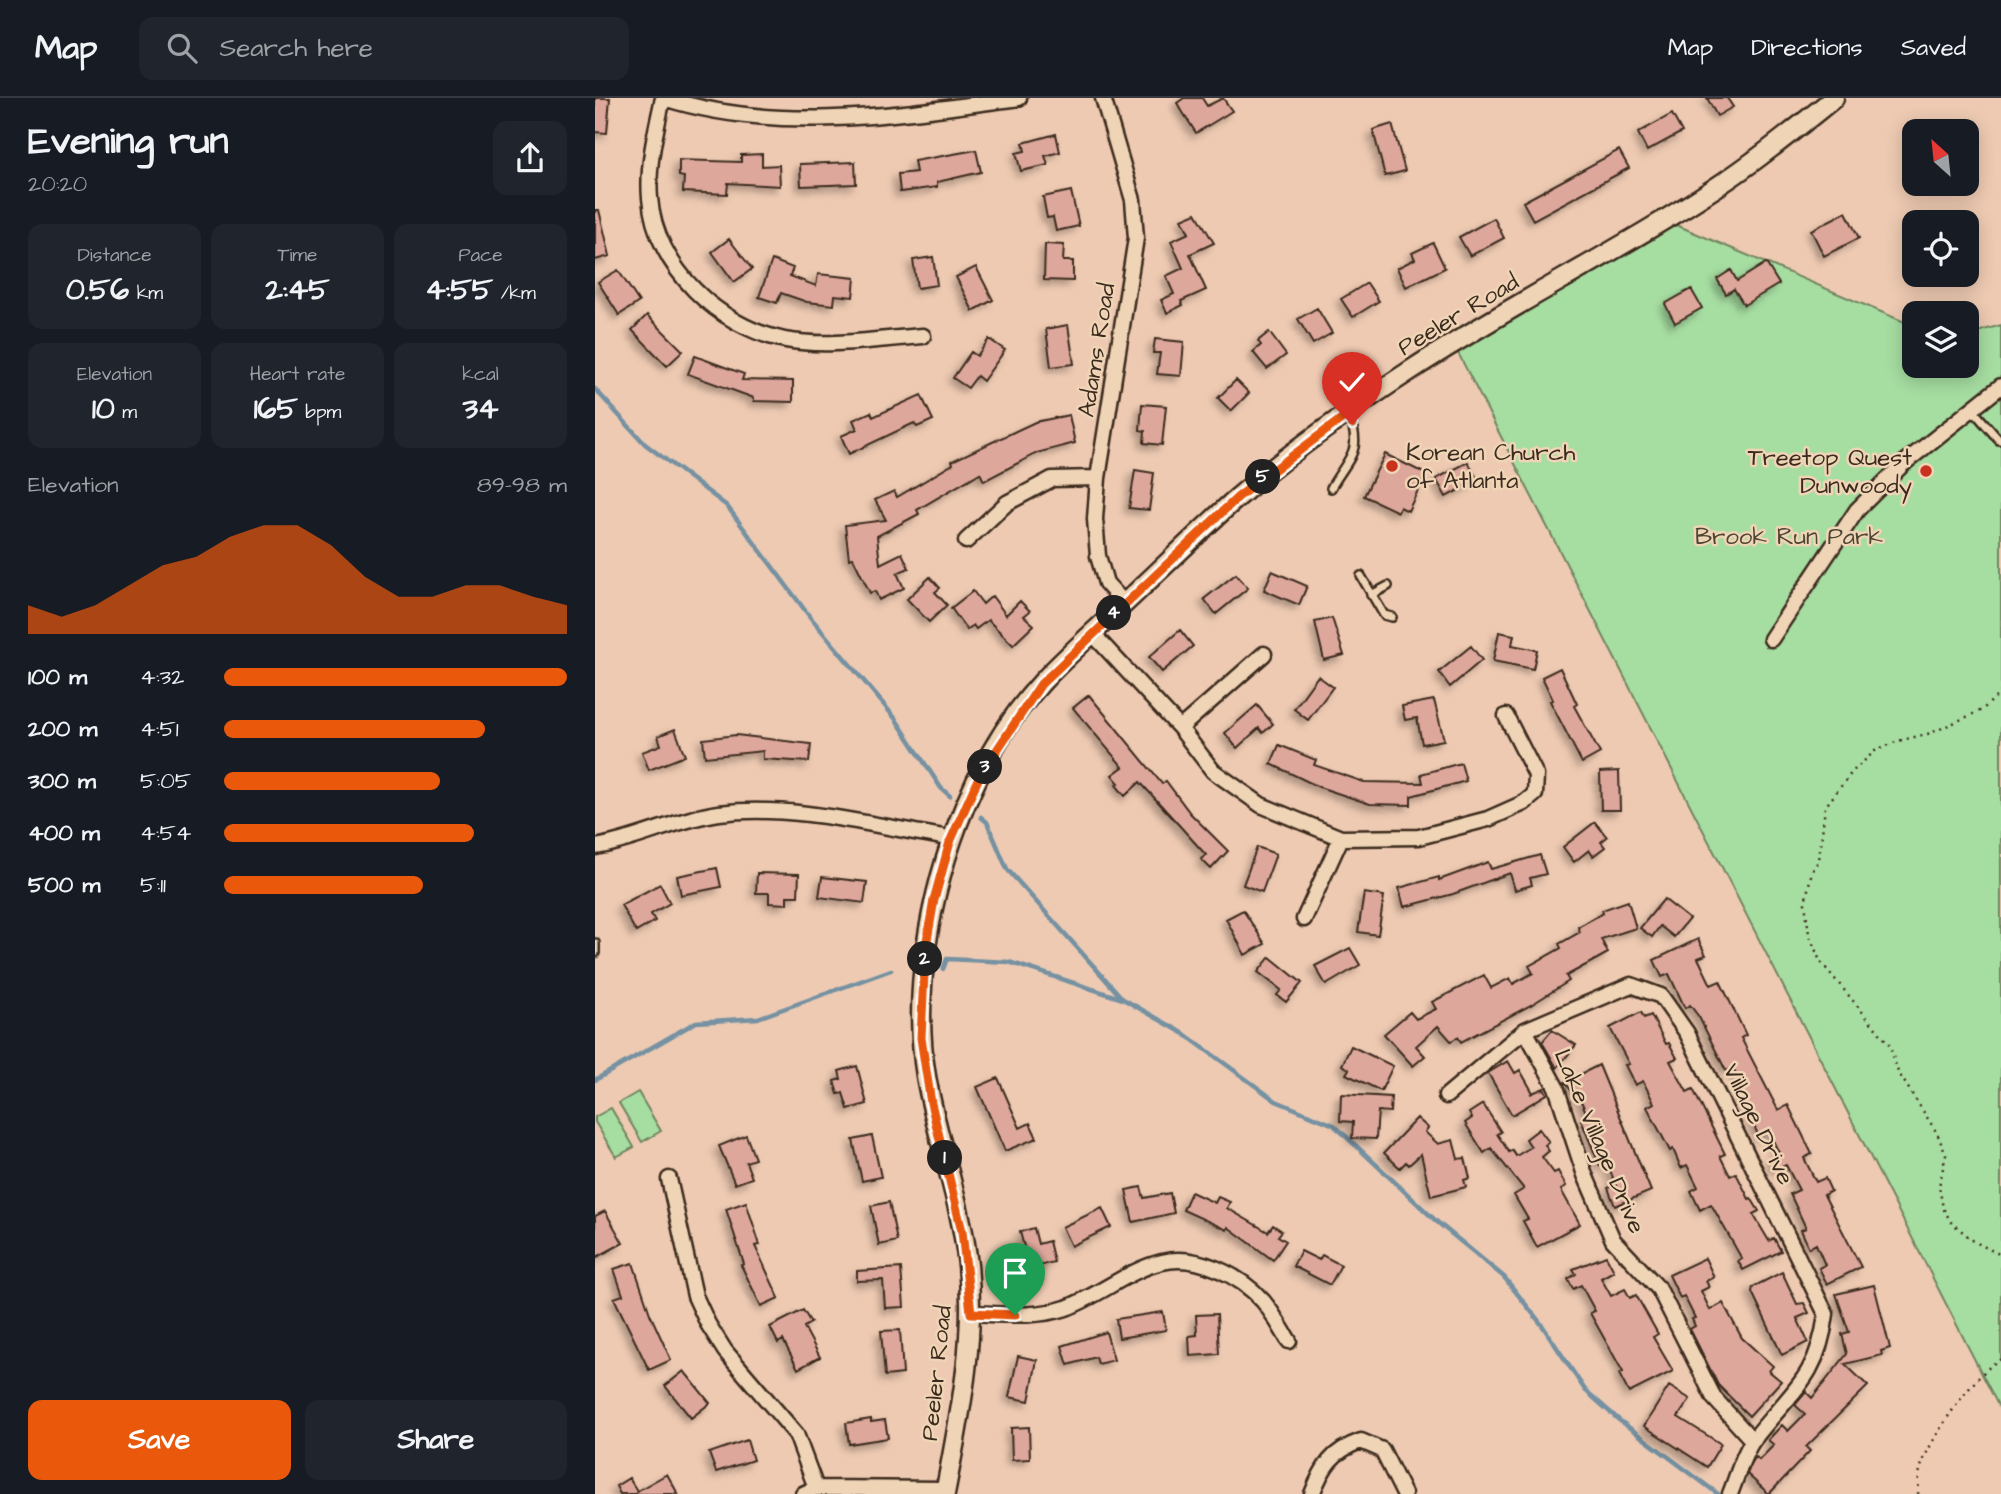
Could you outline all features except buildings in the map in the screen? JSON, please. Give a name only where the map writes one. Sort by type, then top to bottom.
[{"type":"street","points":[[923,336],[824,344],[785,340],[746,329],[712,307],[688,281],[664,248],[653,222],[649,197],[653,141],[663,98],[702,110],[747,116],[870,118],[1019,98]]},
{"type":"street","name":"Adams Road","points":[[1103,98],[1133,200],[1136,238],[1098,478],[1095,519],[1098,556],[1106,583],[1125,604]]},
{"type":"street","name":"Peeler Road","points":[[946,1491],[965,1375],[971,1313],[962,1231],[931,1103],[921,1038],[925,952],[934,900],[950,842],[979,777],[1016,716],[1041,684],[1238,497],[1348,414],[1451,345],[1724,182],[1779,144],[1834,98]]},
{"type":"street","points":[[1772,639],[1857,510],[1903,464],[2001,386]]},
{"type":"street","points":[[967,541],[1007,503],[1052,479],[1098,478]]},
{"type":"street","points":[[1092,634],[1180,728],[1213,771],[1236,790],[1261,805],[1342,838],[1419,837],[1487,819],[1524,803],[1535,794],[1536,775],[1506,716]]},
{"type":"street","points":[[1180,728],[1263,654]]},
{"type":"street","points":[[595,846],[618,843],[677,822],[721,813],[767,812],[836,817],[943,836],[950,842]]},
{"type":"street","points":[[1304,919],[1342,838]]},
{"type":"street","name":"Village Drive","points":[[1446,1096],[1525,1030],[1631,985],[1661,996],[1693,1043],[1826,1314],[1823,1343],[1812,1367],[1783,1408],[1752,1440],[1730,1494]]},
{"type":"street","name":"Lake Village Drive","points":[[1525,1030],[1556,1087],[1585,1175],[1613,1240],[1659,1289],[1714,1398],[1752,1440]]},
{"type":"street","points":[[669,1179],[695,1296],[725,1350],[796,1434],[809,1491],[946,1491]]},
{"type":"street","points":[[971,1313],[1015,1315],[1066,1308],[1163,1261],[1190,1261],[1221,1271],[1249,1288],[1264,1302],[1289,1341]]},
{"type":"street","points":[[1312,1494],[1323,1464],[1342,1447],[1361,1441],[1382,1450],[1403,1494]]},
{"type":"lane","points":[[1972,409],[1999,440]]},
{"type":"lane","points":[[1331,488],[1356,451],[1357,435],[1348,414]]},
{"type":"lane","points":[[1361,576],[1384,615],[1392,617]]},
{"type":"lane","points":[[1371,595],[1388,586]]},
{"type":"lane","points":[[595,943],[595,953]]},
{"type":"path","points":[[2001,692],[1982,710],[1931,733],[1898,741],[1875,751],[1852,772],[1825,807],[1819,860],[1812,871],[1805,902],[1808,934],[1820,961],[1889,1044],[1898,1072],[1937,1133],[1946,1155],[1939,1186],[1943,1208],[1951,1222],[1975,1242],[2001,1255]]},
{"type":"path","points":[[1918,1494],[1921,1468],[1934,1440],[1984,1371],[2001,1359]]},
{"type":"green space","name":"Brook Run Park","points":[[1667,221],[1902,321],[1902,378],[1979,378],[1979,331],[2001,325],[2001,1411],[1455,347]]},
{"type":"green space","points":[[638,1092],[661,1131],[642,1142],[619,1103]]},
{"type":"green space","points":[[611,1108],[634,1147],[616,1157],[595,1122],[595,1117]]},
{"type":"waterway","points":[[595,389],[645,444],[727,506],[810,617],[895,718],[941,788],[950,796]]},
{"type":"waterway","points":[[981,817],[987,822],[1007,869],[1123,999]]},
{"type":"waterway","points":[[943,969],[947,959],[1009,962],[1123,999],[1183,1033],[1276,1101],[1334,1125],[1436,1221],[1504,1277],[1542,1325],[1585,1390],[1619,1420],[1718,1494]]},
{"type":"waterway","points":[[595,1080],[696,1022],[758,1018],[891,970]]},
{"type":"place","name":"Korean Church of Atlanta","points":[[1392,466]]},
{"type":"place","name":"Treetop Quest Dunwoody","points":[[1926,471]]},
{"type":"route","points":[[1015,1315],[971,1313],[968,1266],[962,1231],[925,1073],[921,1038],[925,952],[934,900],[950,842],[979,777],[1016,716],[1041,684],[1238,497],[1348,414],[1352,424]]}]
